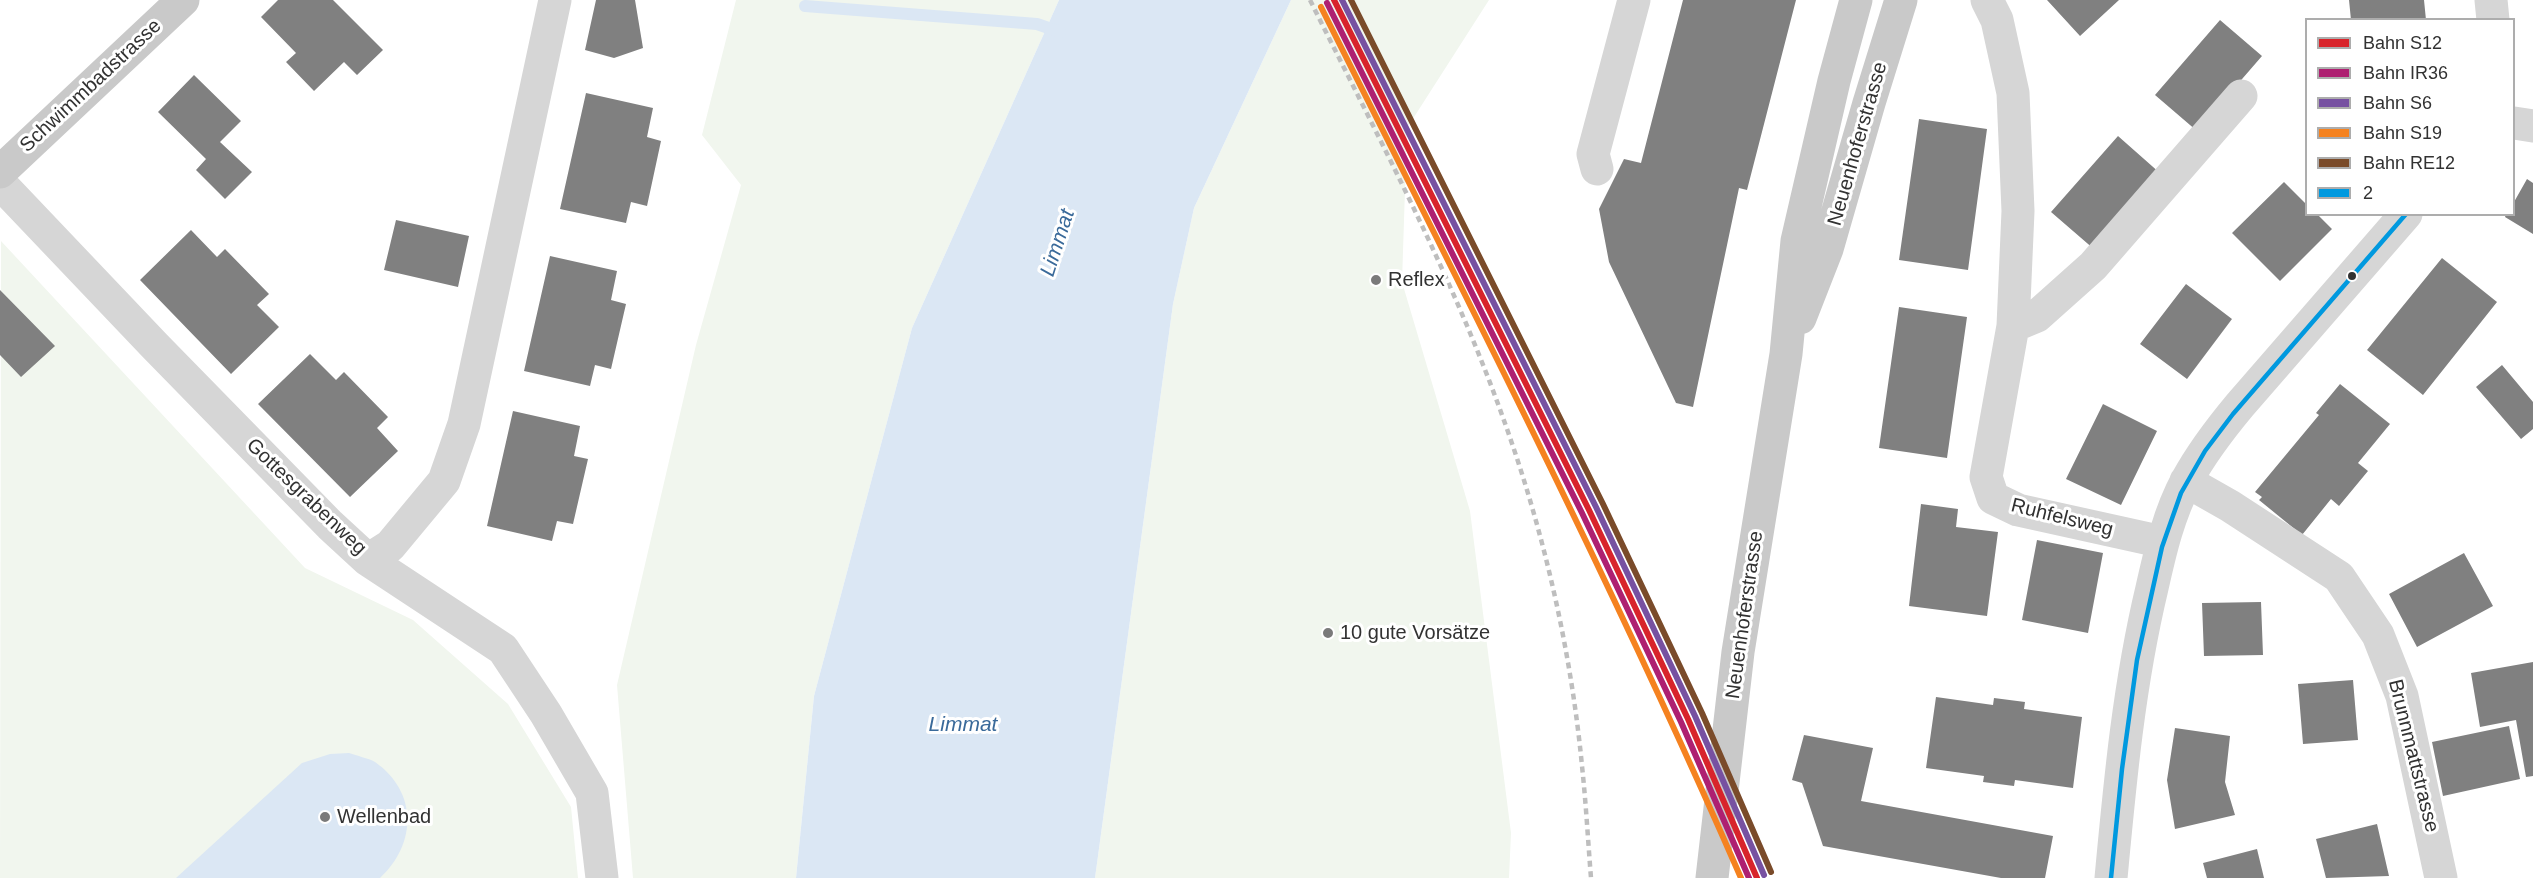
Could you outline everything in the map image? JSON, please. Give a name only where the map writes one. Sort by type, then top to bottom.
[{"type":"main road","name":"Schwimmbadstrasse","points":[[0,172],[183,0]]},
{"type":"main road","name":"Neuenhoferstrasse","points":[[1712,878],[1738,652],[1786,354],[1797,241],[1834,81],[1856,0]]},
{"type":"main road","name":"Neuenhoferstrasse","points":[[1786,354],[1827,249],[1901,0]]},
{"type":"street","name":"Gottesgrabenweg","points":[[0,183],[154,346],[330,525],[368,560],[390,546],[444,481],[464,424],[555,0]]},
{"type":"street","points":[[1597,169],[1593,154],[1634,0]]},
{"type":"street","name":"Ruhfelsweg","points":[[1987,0],[1997,20],[2013,93],[2018,211],[2013,326],[1986,477],[1993,498],[2018,510],[2163,542]]},
{"type":"street","points":[[2491,0],[2493,18]]},
{"type":"street","points":[[2013,326],[2037,316],[2093,266],[2241,96]]},
{"type":"street","points":[[2515,123],[2533,126]]},
{"type":"street","points":[[2111,878],[2122,750],[2144,623],[2163,542],[2186,481],[2233,413],[2404,216]]},
{"type":"street","name":"Brunnmattstrasse","points":[[2186,481],[2339,577],[2378,635],[2402,696],[2441,878]]},
{"type":"street","points":[[368,560],[503,649],[546,714],[592,794],[602,878]]},
{"type":"shaded area","points":[[736,0],[1059,0],[912,328],[814,696],[796,878],[633,878],[617,685],[696,345],[741,185],[702,135]]},
{"type":"shaded area","points":[[1291,0],[1489,0],[1407,128],[1402,282],[1470,511],[1511,833],[1509,878],[1095,878],[1173,304],[1194,208]]},
{"type":"shaded area","points":[[1,241],[305,568],[413,620],[508,704],[571,807],[578,878],[0,878]]},
{"type":"water","name":"Limmat","points":[[1059,0],[1291,0],[1194,208],[1173,304],[1095,878],[796,878],[814,696],[912,328]]},
{"type":"water","name":"Wellenbad","points":[[349,753],[375,762],[389,774],[399,788],[405,803],[408,818],[401,850],[380,878],[176,878],[302,763],[330,754]]},
{"type":"building","points":[[278,0],[333,0],[383,50],[357,75],[344,62],[314,91],[286,62],[296,53],[261,17]]},
{"type":"building","points":[[596,0],[635,0],[643,48],[614,58],[585,50]]},
{"type":"building","points":[[1683,0],[1796,0],[1747,190],[1739,188],[1693,407],[1676,403],[1609,262],[1599,209],[1624,159],[1641,163]]},
{"type":"building","points":[[2047,0],[2119,0],[2080,36]]},
{"type":"building","points":[[2349,0],[2424,0],[2426,18],[2351,18]]},
{"type":"building","points":[[2220,20],[2262,56],[2197,131],[2155,95]]},
{"type":"building","points":[[194,75],[241,121],[220,142],[252,172],[225,199],[196,170],[206,159],[158,112]]},
{"type":"building","points":[[586,93],[653,108],[647,137],[661,141],[647,206],[631,202],[626,223],[560,209]]},
{"type":"building","points":[[1919,119],[1987,129],[1968,270],[1899,260]]},
{"type":"building","points":[[2118,136],[2161,174],[2095,250],[2051,212]]},
{"type":"building","points":[[2527,179],[2533,183],[2533,234],[2505,217],[2515,216],[2515,200]]},
{"type":"building","points":[[2284,182],[2305,203],[2305,216],[2319,216],[2332,229],[2280,281],[2232,233]]},
{"type":"building","points":[[396,220],[469,236],[458,287],[384,270]]},
{"type":"building","points":[[191,230],[217,257],[225,249],[269,294],[257,305],[279,327],[231,374],[140,280]]},
{"type":"building","points":[[550,256],[617,271],[611,300],[626,304],[611,369],[595,365],[590,386],[524,371]]},
{"type":"building","points":[[2442,258],[2497,302],[2423,395],[2367,350]]},
{"type":"building","points":[[2186,284],[2232,319],[2187,379],[2140,344]]},
{"type":"building","points":[[0,290],[55,346],[21,377],[0,355]]},
{"type":"building","points":[[1899,307],[1967,317],[1947,458],[1879,448]]},
{"type":"building","points":[[310,354],[336,380],[344,372],[388,417],[377,428],[398,451],[350,497],[258,404]]},
{"type":"building","points":[[2502,365],[2533,402],[2533,429],[2521,439],[2476,387]]},
{"type":"building","points":[[2340,384],[2390,424],[2358,463],[2368,471],[2339,506],[2331,499],[2302,535],[2259,500],[2262,497],[2255,492],[2319,415],[2316,413]]},
{"type":"building","points":[[2103,404],[2157,431],[2121,505],[2066,479]]},
{"type":"building","points":[[513,411],[580,426],[574,456],[588,459],[573,524],[557,521],[552,541],[487,526]]},
{"type":"building","points":[[1921,504],[1958,509],[1956,527],[1998,532],[1987,616],[1909,606]]},
{"type":"building","points":[[2037,540],[2103,553],[2088,633],[2022,620]]},
{"type":"building","points":[[2464,553],[2493,606],[2417,647],[2389,594]]},
{"type":"building","points":[[2261,602],[2263,655],[2204,656],[2202,603]]},
{"type":"building","points":[[2533,662],[2533,776],[2526,777],[2516,720],[2480,727],[2471,673]]},
{"type":"building","points":[[2353,680],[2358,740],[2303,744],[2298,684]]},
{"type":"building","points":[[1936,697],[1993,705],[1994,698],[2025,702],[2024,709],[2082,717],[2073,788],[2015,780],[2014,786],[1983,782],[1984,776],[1926,768]]},
{"type":"building","points":[[2509,726],[2520,779],[2443,796],[2432,742]]},
{"type":"building","points":[[2175,728],[2230,736],[2225,782],[2235,815],[2175,829],[2167,780]]},
{"type":"building","points":[[1804,735],[1873,748],[1861,801],[2053,836],[2045,878],[2001,878],[1823,846],[1802,783],[1792,780]]},
{"type":"building","points":[[2377,824],[2389,876],[2326,878],[2316,839]]},
{"type":"building","points":[[2257,849],[2264,878],[2207,878],[2203,863]]},
{"type":"waterway","points":[[805,6],[1037,24],[1060,32]]},
{"type":"railway","points":[[1310,0],[1440,265],[1486,374],[1521,470],[1545,553],[1571,680],[1583,780],[1591,878]]},
{"type":"rail line","name":"S12","points":[[1334,0],[1589,510],[1688,719],[1757,878]]},
{"type":"rail line","name":"S6","points":[[1342,0],[1596,507],[1695,716],[1764,875]]},
{"type":"rail line","name":"RE12","points":[[1351,0],[1603,504],[1702,713],[1771,872]]},
{"type":"rail line","name":"IR36","points":[[1327,3],[1582,513],[1681,722],[1749,878]]},
{"type":"rail line","name":"S19","points":[[1321,7],[1589,548],[1692,767],[1741,878]]},
{"type":"transit line","name":"2","points":[[2111,878],[2122,769],[2137,660],[2162,547],[2181,493],[2205,451],[2233,414],[2404,216]]},
{"type":"place","name":"Reflex","points":[[1376,280]]},
{"type":"place","name":"10 gute Vorsätze","points":[[1328,633]]},
{"type":"place","name":"Wellenbad","points":[[325,817]]}]
